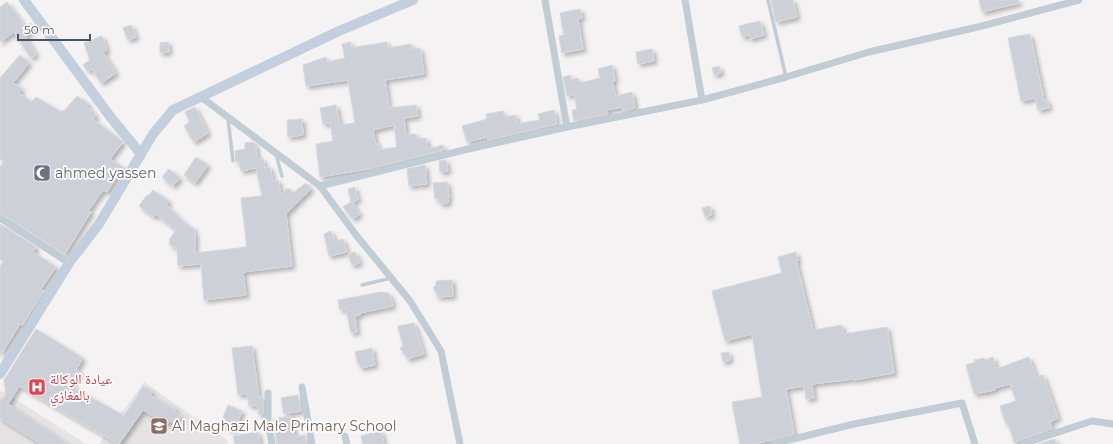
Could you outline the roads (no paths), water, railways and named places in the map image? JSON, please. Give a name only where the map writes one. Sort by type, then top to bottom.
[{"type":"street","points":[[24,0],[112,119],[141,154]]},
{"type":"street","points":[[1,372],[69,263],[99,224],[153,134],[173,110],[339,31],[413,0]]},
{"type":"street","points":[[545,0],[567,127]]},
{"type":"street","points":[[685,0],[702,100]]},
{"type":"street","points":[[320,186],[464,150],[567,127],[702,100],[869,52],[982,26],[1079,0]]},
{"type":"street","points":[[201,97],[276,151],[320,186],[356,236],[410,301],[441,351],[460,444]]},
{"type":"street","points":[[0,218],[69,263]]},
{"type":"street","points":[[302,387],[312,444]]},
{"type":"street","points":[[268,393],[268,422],[272,444]]},
{"type":"street","points":[[773,444],[854,424],[962,403],[976,444]]},
{"type":"street","points":[[1022,444],[1092,421],[1113,424]]},
{"type":"lane","points":[[768,0],[786,77]]},
{"type":"lane","points":[[228,116],[233,161]]},
{"type":"lane","points":[[276,151],[282,176]]},
{"type":"lane","points":[[362,285],[391,278]]},
{"type":"place","name":"ahmed yassen","points":[[42,173]]},
{"type":"place","name":"عيادة الوكالة بالمغازي","points":[[37,387]]},
{"type":"place","name":"Al Maghazi Male Primary School","points":[[159,426]]}]
